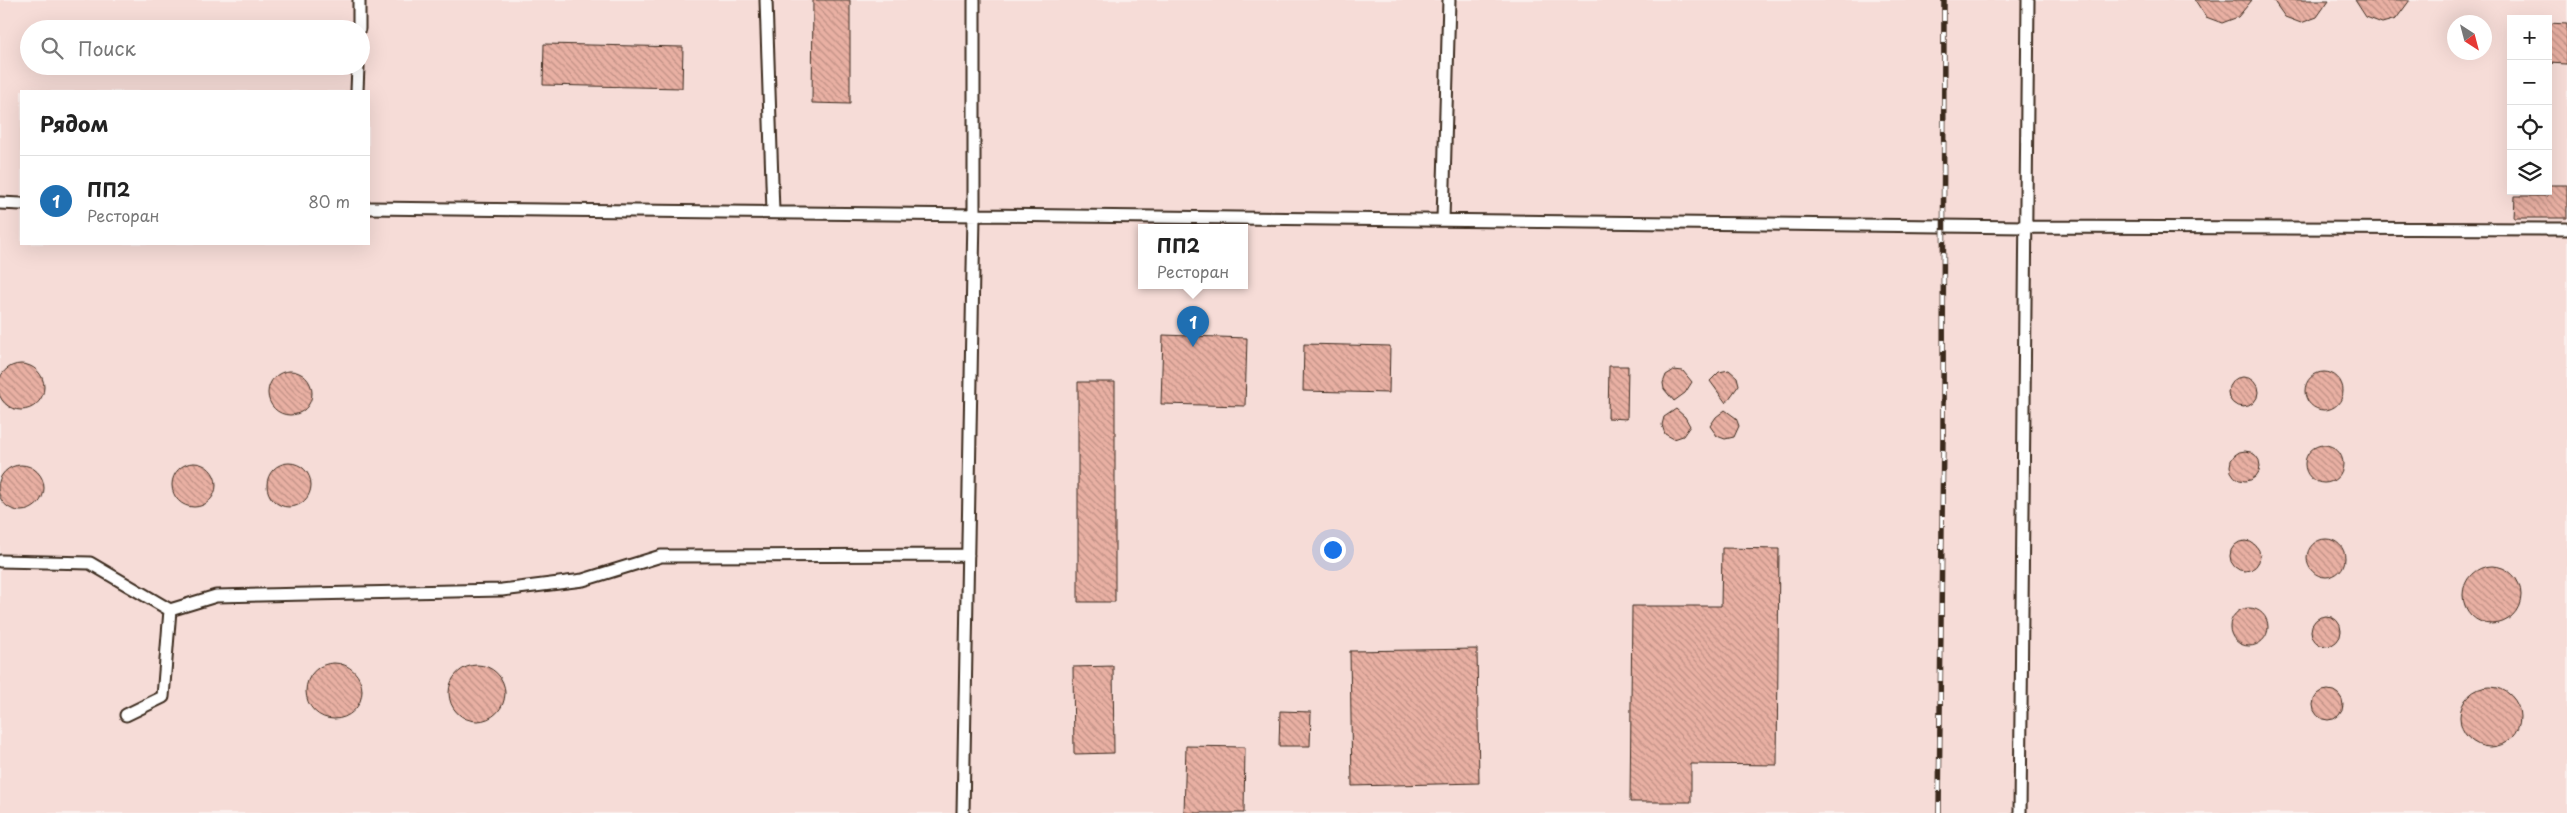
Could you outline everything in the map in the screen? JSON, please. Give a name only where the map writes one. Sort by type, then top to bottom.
[{"type":"lane","points":[[359,0],[359,20]]},
{"type":"lane","points":[[766,0],[773,212]]},
{"type":"lane","points":[[964,813],[974,215],[974,0]]},
{"type":"lane","points":[[1443,220],[1449,0]]},
{"type":"lane","points":[[2020,813],[2028,0]]},
{"type":"lane","points":[[357,90],[358,75]]},
{"type":"lane","points":[[0,203],[20,204]]},
{"type":"lane","points":[[370,208],[2025,227],[2567,229]]},
{"type":"lane","points":[[0,561],[90,563],[170,610],[216,596],[502,590],[583,580],[661,556],[968,556]]},
{"type":"lane","points":[[126,716],[163,697],[170,610]]},
{"type":"shaded area","points":[[0,0],[2567,0],[2567,813],[0,813]]},
{"type":"building","points":[[813,0],[850,0],[850,104],[812,103]]},
{"type":"building","points":[[2195,0],[2252,0],[2238,17],[2222,23],[2206,17]]},
{"type":"building","points":[[2273,0],[2329,0],[2317,17],[2301,23],[2285,17]]},
{"type":"building","points":[[2355,0],[2410,0],[2396,19],[2382,23],[2366,17]]},
{"type":"building","points":[[2552,23],[2567,24],[2567,64],[2552,63]]},
{"type":"building","points":[[544,44],[683,47],[682,88],[543,85]]},
{"type":"building","points":[[2552,185],[2567,185],[2567,218],[2514,218],[2515,196],[2552,195]]},
{"type":"building","points":[[1163,335],[1247,338],[1245,406],[1161,404]]},
{"type":"building","points":[[1304,344],[1390,346],[1389,393],[1303,391]]},
{"type":"building","points":[[21,364],[34,368],[40,374],[44,387],[40,400],[30,408],[21,410],[12,408],[0,396],[0,378],[12,366]]},
{"type":"building","points":[[1609,366],[1628,366],[1627,419],[1608,418]]},
{"type":"building","points":[[1674,370],[1683,371],[1692,382],[1685,393],[1674,401],[1664,389],[1663,383],[1666,375]]},
{"type":"building","points":[[1729,370],[1737,377],[1739,385],[1726,403],[1710,381],[1719,372]]},
{"type":"building","points":[[286,371],[294,371],[306,377],[312,393],[306,409],[294,415],[286,415],[274,409],[268,397],[268,389],[274,377]]},
{"type":"building","points":[[2324,372],[2337,378],[2343,391],[2337,404],[2324,410],[2311,404],[2305,391],[2311,378]]},
{"type":"building","points":[[2243,377],[2254,381],[2258,392],[2254,403],[2243,407],[2232,403],[2228,392],[2232,381]]},
{"type":"building","points":[[1078,382],[1115,382],[1115,602],[1078,602]]},
{"type":"building","points":[[1676,409],[1685,417],[1690,426],[1683,436],[1674,439],[1665,434],[1662,425],[1664,417]]},
{"type":"building","points":[[1725,410],[1736,418],[1739,426],[1734,437],[1725,439],[1717,436],[1710,426],[1716,417]]},
{"type":"building","points":[[2324,445],[2337,451],[2343,464],[2337,477],[2324,483],[2311,477],[2305,464],[2311,451]]},
{"type":"building","points":[[2245,451],[2256,455],[2260,466],[2256,477],[2245,481],[2234,477],[2230,466],[2234,455]]},
{"type":"building","points":[[190,463],[198,463],[210,469],[216,485],[210,501],[198,507],[190,507],[178,501],[172,489],[172,481],[178,469]]},
{"type":"building","points":[[285,463],[293,463],[305,469],[311,485],[305,501],[293,507],[285,507],[273,501],[267,489],[267,481],[273,469]]},
{"type":"building","points":[[21,465],[34,469],[40,475],[44,488],[40,501],[30,509],[21,511],[12,509],[0,497],[0,479],[12,467]]},
{"type":"building","points":[[2326,539],[2339,545],[2345,558],[2339,571],[2326,577],[2313,571],[2307,558],[2313,545]]},
{"type":"building","points":[[2245,541],[2256,545],[2260,556],[2256,567],[2245,571],[2234,567],[2230,556],[2234,545]]},
{"type":"building","points":[[1722,548],[1779,549],[1777,765],[1691,764],[1691,802],[1630,802],[1632,606],[1721,606]]},
{"type":"building","points":[[2486,566],[2498,566],[2508,570],[2517,579],[2521,601],[2513,616],[2498,624],[2486,624],[2476,620],[2467,611],[2463,601],[2463,589],[2467,579],[2476,570]]},
{"type":"building","points":[[2249,608],[2262,614],[2268,627],[2262,640],[2249,646],[2236,640],[2230,627],[2236,614]]},
{"type":"building","points":[[2326,616],[2337,620],[2341,631],[2337,642],[2326,646],[2315,642],[2311,631],[2315,620]]},
{"type":"building","points":[[1477,649],[1479,783],[1352,786],[1350,651]]},
{"type":"building","points":[[328,663],[340,663],[350,667],[358,675],[362,691],[358,707],[350,715],[340,719],[328,719],[318,715],[310,707],[306,697],[306,685],[310,675],[318,667]]},
{"type":"building","points":[[471,665],[483,665],[493,669],[501,677],[505,693],[501,709],[493,717],[483,721],[471,721],[461,717],[453,709],[449,699],[449,687],[453,677],[461,669]]},
{"type":"building","points":[[1113,666],[1114,753],[1074,754],[1073,667]]},
{"type":"building","points":[[2490,687],[2506,692],[2511,696],[2515,701],[2520,717],[2515,733],[2511,738],[2506,742],[2490,747],[2474,742],[2469,738],[2465,733],[2460,717],[2465,701],[2469,696],[2474,692]]},
{"type":"building","points":[[2328,690],[2339,694],[2343,705],[2339,716],[2328,720],[2317,716],[2313,705],[2317,694]]},
{"type":"building","points":[[1280,711],[1311,712],[1310,746],[1279,746]]},
{"type":"building","points":[[1186,746],[1245,747],[1244,813],[1184,813]]},
{"type":"railway","points":[[1939,813],[1943,432],[1944,0]]},
{"type":"place","name":"ПП2","points":[[1193,347]]}]
